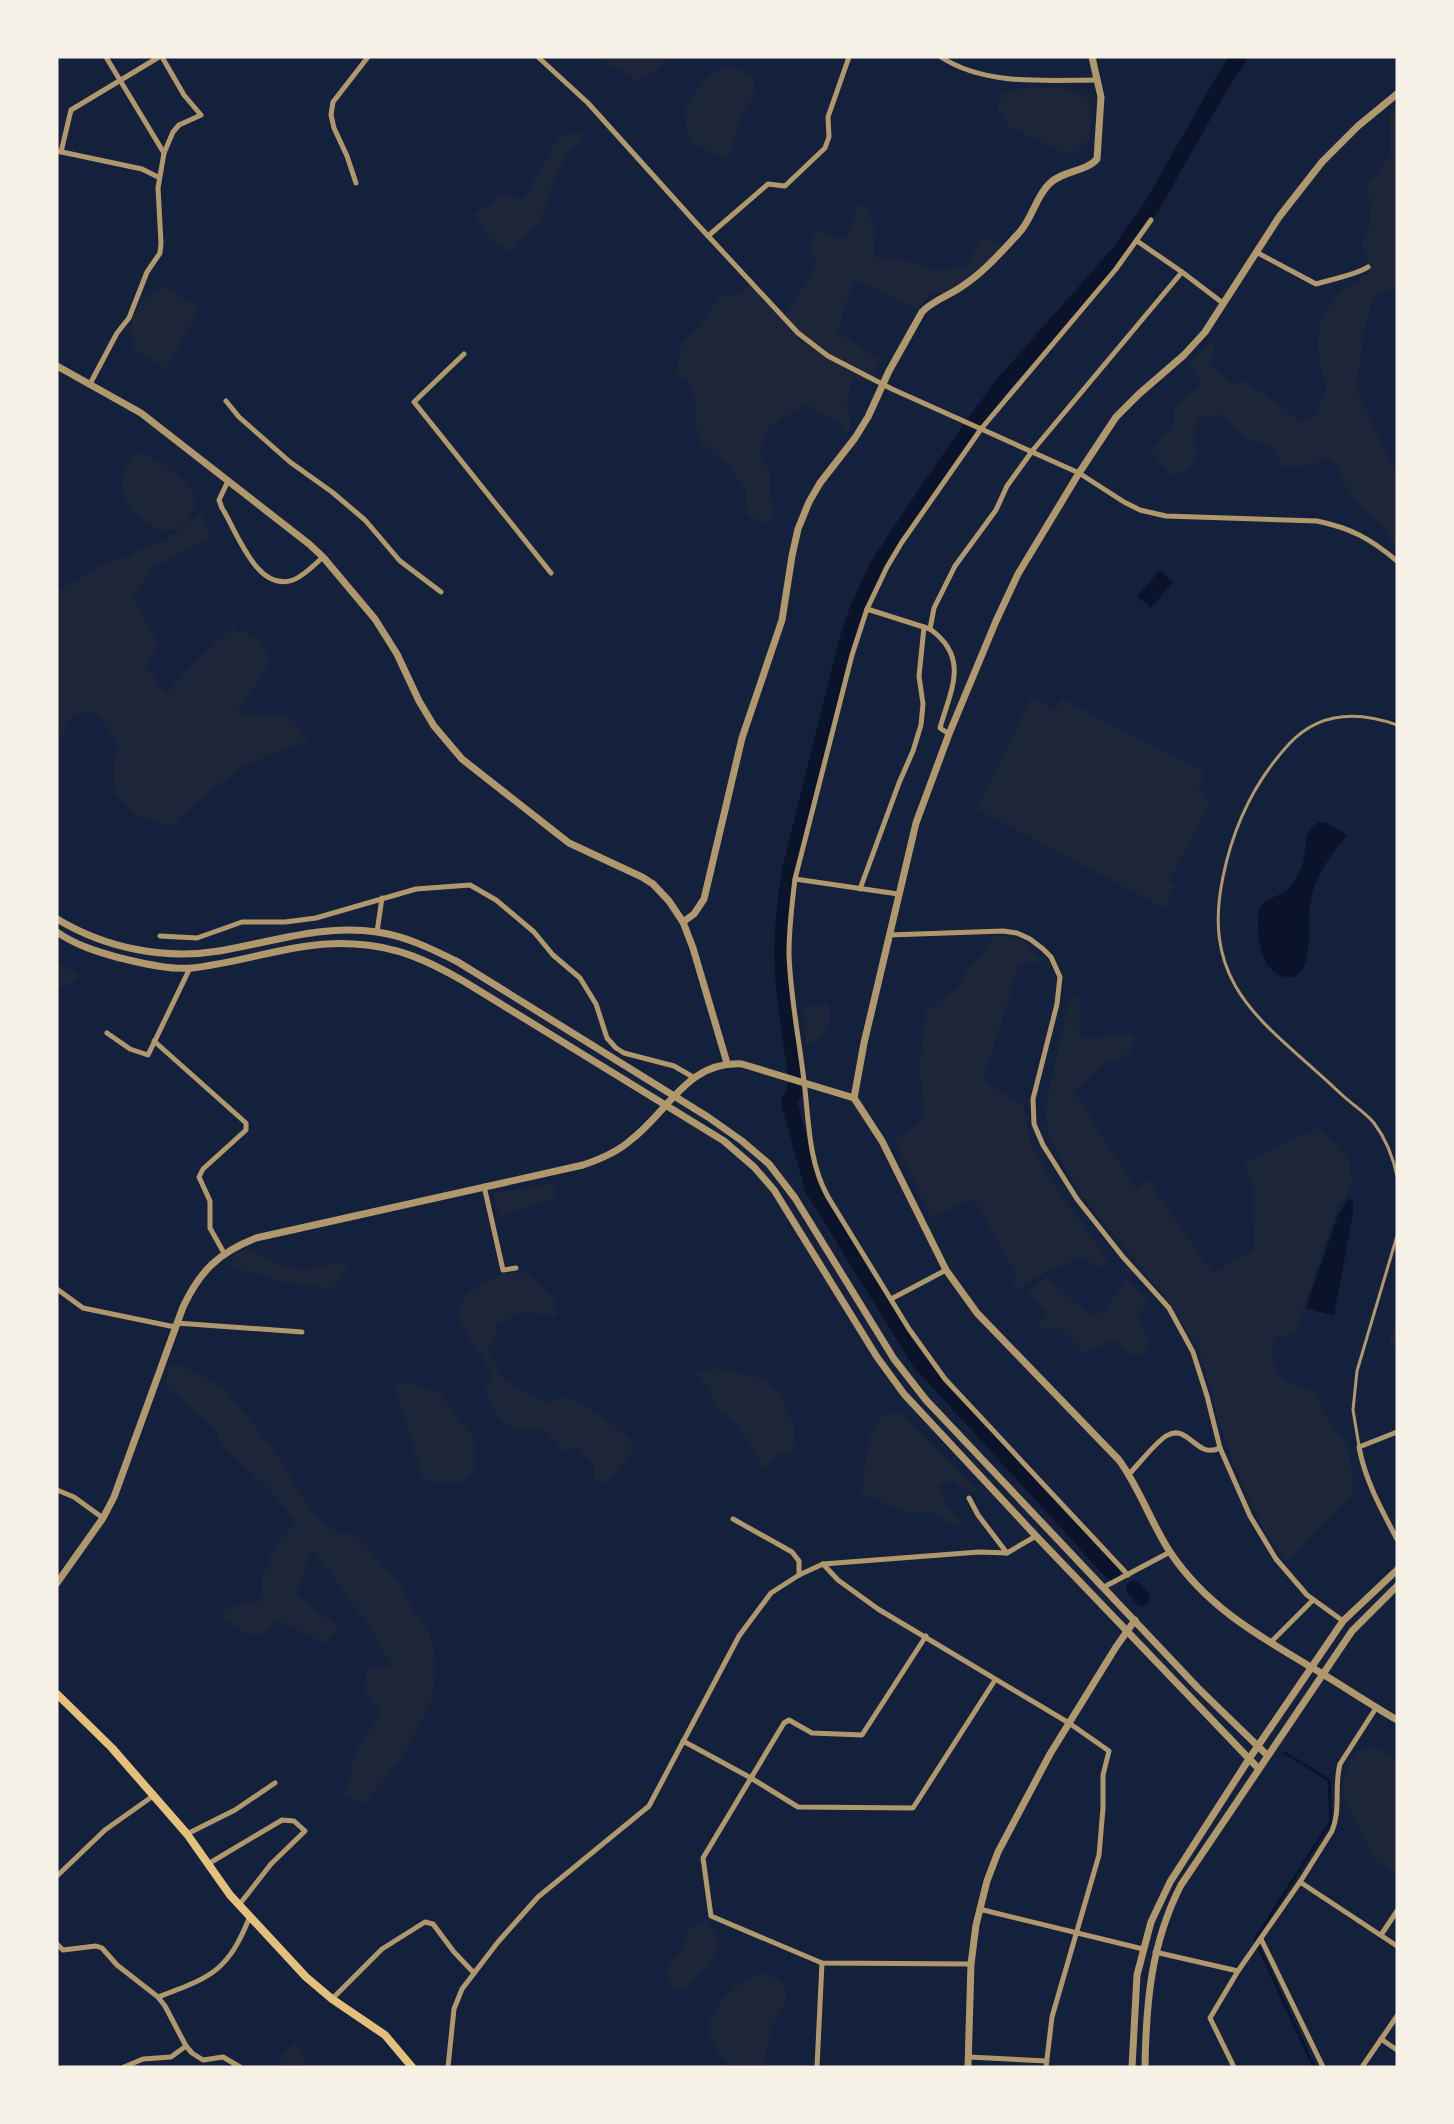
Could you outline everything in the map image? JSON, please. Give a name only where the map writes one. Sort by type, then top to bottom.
[{"type":"main road","points":[[57,1694],[112,1748],[187,1834],[239,1905],[306,1977],[332,1999],[385,2035],[412,2067]]},
{"type":"street","points":[[106,57],[164,153]]},
{"type":"street","points":[[90,384],[117,333],[129,318],[147,272],[160,253],[158,177],[164,153],[173,132],[179,125],[201,115],[184,95],[161,57],[71,110],[59,151],[142,169],[158,177]]},
{"type":"street","points":[[356,183],[347,156],[333,128],[331,115],[333,102],[368,57]]},
{"type":"street","points":[[538,57],[588,103],[806,340],[828,356],[968,423],[1033,450],[1079,473],[1124,502],[1153,513],[1166,516],[1328,523],[1362,535],[1397,561]]},
{"type":"street","points":[[708,236],[768,184],[785,186],[825,148],[829,137],[828,117],[849,57]]},
{"type":"street","points":[[941,57],[960,68],[1017,80],[1096,81]]},
{"type":"street","points":[[683,922],[694,914],[704,899],[742,738],[782,620],[798,529],[809,502],[820,483],[864,424],[894,361],[922,312],[929,304],[966,284],[1020,232],[1031,218],[1042,191],[1051,182],[1065,172],[1092,165],[1097,159],[1101,97],[1092,57]]},
{"type":"street","points":[[854,1098],[864,1043],[916,823],[949,735],[1018,574],[1116,417],[1184,355],[1204,332],[1279,217],[1316,169],[1358,126],[1397,94]]},
{"type":"street","points":[[1128,1575],[945,1379],[921,1347],[820,1184],[802,1082],[789,952],[791,905],[795,879],[852,655],[867,609],[887,567],[979,428],[1137,241],[1151,220]]},
{"type":"street","points":[[1137,241],[1224,304]]},
{"type":"street","points":[[1256,252],[1316,284],[1362,271],[1368,267]]},
{"type":"street","points":[[860,889],[921,725],[923,704],[919,676],[927,628],[934,608],[955,566],[984,529],[1007,486],[1033,450],[1182,272]]},
{"type":"street","points":[[464,354],[414,402],[550,573]]},
{"type":"street","points":[[57,366],[141,413],[309,543],[375,620],[398,654],[434,726],[462,759],[569,843],[642,876],[661,892],[683,922],[693,948],[727,1063]]},
{"type":"street","points":[[226,401],[239,417],[290,462],[332,492],[365,520],[400,561],[441,592]]},
{"type":"street","points":[[228,481],[219,500],[222,508],[251,562],[264,576],[272,580],[291,581],[323,557]]},
{"type":"street","points":[[867,609],[927,628],[941,637],[953,658],[956,673],[940,728],[949,735]]},
{"type":"street","points":[[795,879],[898,894]]},
{"type":"street","points":[[160,936],[197,938],[242,922],[285,922],[316,918],[416,890],[470,885],[484,892],[534,932],[553,955],[580,978],[596,1004],[607,1038],[616,1048],[624,1053],[674,1066],[693,1077]]},
{"type":"street","points":[[377,932],[382,898]]},
{"type":"street","points":[[57,919],[110,942],[166,954],[219,951],[287,936],[333,931],[377,932],[418,943],[458,962],[675,1096],[733,1135],[769,1164],[795,1198],[894,1359],[926,1400],[1198,1688],[1267,1755]]},
{"type":"street","points":[[889,936],[1003,931],[1017,933],[1030,939],[1051,957],[1060,976],[1060,985],[1033,1099],[1034,1124],[1043,1144],[1077,1199],[1123,1257],[1169,1308],[1193,1352],[1220,1448],[1250,1516],[1276,1559],[1313,1600],[1343,1621]]},
{"type":"street","points":[[57,932],[66,939],[104,954],[144,964],[190,968],[316,945],[353,944],[405,952],[436,964],[724,1141],[754,1167],[774,1190],[878,1357],[904,1394],[1258,1768]]},
{"type":"street","points":[[107,1033],[130,1049],[148,1055],[190,968]]},
{"type":"street","points":[[154,1041],[246,1123],[246,1130],[203,1169],[199,1177],[210,1201],[210,1228],[224,1253]]},
{"type":"street","points":[[57,1582],[103,1518],[114,1497],[190,1292],[198,1278],[224,1253],[256,1238],[584,1165],[601,1159],[619,1150],[634,1138],[693,1077],[710,1068],[727,1063],[751,1066],[854,1098],[882,1141],[946,1270],[977,1313],[1119,1461],[1129,1474],[1170,1552],[1197,1586],[1233,1619],[1397,1720]]},
{"type":"street","points":[[484,1186],[503,1270],[516,1268]]},
{"type":"street","points":[[891,1299],[946,1270]]},
{"type":"street","points":[[57,1289],[83,1308],[176,1325],[302,1332]]},
{"type":"street","points":[[1397,1432],[1359,1447],[1367,1478],[1397,1539]]},
{"type":"street","points":[[1129,1474],[1166,1436],[1174,1433],[1182,1434],[1205,1451],[1213,1452],[1220,1448]]},
{"type":"street","points":[[57,1490],[74,1497],[103,1518]]},
{"type":"street","points":[[969,1498],[978,1515],[1008,1552]]},
{"type":"street","points":[[733,1519],[792,1552],[799,1562],[799,1575]]},
{"type":"street","points":[[448,2067],[454,2009],[462,1989],[498,1942],[538,1897],[649,1806],[739,1636],[771,1593],[799,1575],[823,1564],[979,1552],[1008,1552],[1036,1536]]},
{"type":"street","points":[[1104,1587],[1170,1552]]},
{"type":"street","points":[[823,1564],[838,1580],[878,1609],[1069,1723],[1109,1751],[1103,1775],[1099,1855],[1052,2017],[1047,2064],[969,2058]]},
{"type":"street","points":[[1132,2067],[1137,1975],[1151,1922],[1170,1882],[1343,1621],[1397,1570]]},
{"type":"street","points":[[1145,2067],[1146,2012],[1155,1952],[1171,1905],[1258,1768],[1352,1631],[1397,1586]]},
{"type":"street","points":[[1270,1643],[1313,1600]]},
{"type":"street","points":[[968,2067],[971,1964],[980,1909],[998,1851],[1069,1723],[1135,1620]]},
{"type":"street","points":[[926,1636],[862,1735],[812,1733],[789,1720],[784,1723],[703,1858],[711,1916],[822,1963],[971,1964]]},
{"type":"street","points":[[684,1741],[798,1807],[913,1808],[995,1680]]},
{"type":"street","points":[[1234,2067],[1210,2018],[1238,1971],[1300,1882],[1335,1823],[1337,1774],[1340,1764],[1376,1708]]},
{"type":"street","points":[[187,1834],[235,1810],[275,1783]]},
{"type":"street","points":[[57,1876],[105,1830],[153,1796]]},
{"type":"street","points":[[208,1864],[282,1820],[294,1821],[305,1831],[271,1864],[239,1905]]},
{"type":"street","points":[[1300,1882],[1397,1946]]},
{"type":"street","points":[[980,1909],[1143,1949]]},
{"type":"street","points":[[1381,1935],[1397,1911]]},
{"type":"street","points":[[158,1997],[193,1984],[220,1966],[231,1955],[250,1916]]},
{"type":"street","points":[[332,1999],[382,1949],[425,1922],[433,1924],[454,1952],[474,1973]]},
{"type":"street","points":[[1261,1939],[1323,2067]]},
{"type":"street","points":[[57,1944],[63,1950],[96,1946],[102,1948],[117,1965],[158,1997],[192,2053],[203,2060],[223,2057],[240,2067]]},
{"type":"street","points":[[1155,1952],[1238,1971]]},
{"type":"street","points":[[817,2067],[822,1963]]},
{"type":"street","points":[[1362,2067],[1397,2016]]},
{"type":"street","points":[[1381,2039],[1397,2050]]},
{"type":"street","points":[[124,2067],[143,2059],[171,2057],[186,2046]]},
{"type":"lane","points":[[1397,725],[1372,717],[1353,715],[1333,718],[1307,729],[1292,741],[1277,757],[1251,795],[1235,830],[1221,886],[1219,914],[1223,956],[1234,986],[1244,1002],[1265,1025],[1373,1122],[1390,1149],[1397,1176]]},
{"type":"lane","points":[[1359,1447],[1353,1410],[1357,1371],[1397,1236]]},
{"type":"shaded area","points":[[597,57],[669,57],[654,72],[639,82]]},
{"type":"shaded area","points":[[736,67],[753,77],[755,86],[752,99],[740,120],[731,153],[723,160],[692,142],[687,132],[684,112],[703,80],[721,68]]},
{"type":"shaded area","points":[[1014,89],[1067,89],[1085,97],[1092,105],[1089,139],[1077,151],[1064,153],[1009,127],[997,108],[1003,94]]},
{"type":"shaded area","points":[[1397,109],[1397,287],[1373,297],[1364,332],[1356,389],[1397,473],[1397,551],[1384,528],[1350,495],[1334,461],[1325,457],[1313,465],[1283,467],[1271,446],[1248,441],[1221,414],[1204,417],[1197,421],[1195,438],[1197,454],[1190,469],[1171,477],[1151,451],[1173,424],[1175,406],[1202,383],[1189,365],[1212,339],[1215,351],[1209,364],[1233,384],[1244,381],[1299,421],[1315,416],[1326,390],[1317,347],[1321,317],[1341,291],[1371,272],[1361,242],[1370,226],[1368,183],[1389,157],[1390,113]]},
{"type":"shaded area","points":[[580,133],[584,141],[568,154],[551,188],[540,222],[510,253],[492,241],[474,215],[502,194],[523,199],[547,159],[557,137]]},
{"type":"shaded area","points":[[855,205],[866,206],[876,232],[873,257],[907,260],[927,269],[946,269],[968,265],[982,238],[1001,244],[1002,247],[965,281],[947,292],[931,294],[917,309],[854,279],[837,332],[881,361],[869,382],[852,377],[847,403],[851,429],[845,433],[837,423],[806,404],[769,427],[759,454],[770,472],[770,497],[775,512],[767,525],[747,514],[746,491],[730,467],[697,439],[696,402],[688,381],[675,377],[682,342],[697,330],[719,297],[740,294],[751,284],[782,317],[790,309],[818,260],[808,254],[816,230],[846,239],[855,220]]},
{"type":"shaded area","points":[[164,287],[198,307],[199,311],[165,369],[134,349],[132,338],[136,311],[147,297]]},
{"type":"shaded area","points":[[142,453],[175,473],[194,495],[197,504],[189,520],[181,527],[162,530],[153,527],[144,522],[130,507],[122,485],[124,472],[132,455]]},
{"type":"shaded area","points":[[203,511],[210,537],[151,569],[133,599],[159,644],[146,665],[166,695],[186,670],[236,625],[235,634],[243,631],[258,640],[270,664],[236,713],[289,716],[309,739],[242,767],[197,802],[171,826],[135,815],[113,791],[117,742],[100,718],[87,710],[69,719],[64,734],[57,738],[57,592],[101,564],[130,556],[138,550],[169,538]]},
{"type":"shaded area","points":[[1160,570],[1173,582],[1151,608],[1137,596]]},
{"type":"shaded area","points":[[1032,697],[1055,710],[1062,699],[1205,772],[1198,789],[1207,795],[1209,804],[1169,881],[1176,884],[1164,908],[977,809]]},
{"type":"shaded area","points":[[1319,822],[1327,823],[1347,835],[1325,865],[1315,885],[1309,912],[1306,963],[1295,976],[1285,977],[1277,974],[1266,963],[1260,947],[1258,912],[1264,903],[1294,883],[1303,864],[1309,831]]},
{"type":"shaded area","points":[[995,935],[1023,939],[1041,961],[1019,966],[983,1080],[1023,1104],[1032,1147],[1057,1189],[1109,1261],[1097,1269],[1084,1257],[1046,1272],[1018,1290],[1011,1283],[1016,1274],[974,1199],[931,1217],[894,1141],[924,1120],[919,1072],[925,1013],[961,984],[969,967],[984,952]]},
{"type":"shaded area","points":[[57,960],[80,977],[57,992]]},
{"type":"shaded area","points":[[1079,997],[1079,1037],[1134,1034],[1133,1049],[1118,1061],[1108,1061],[1074,1091],[1137,1190],[1148,1180],[1213,1273],[1254,1249],[1252,1183],[1245,1162],[1316,1128],[1338,1145],[1349,1160],[1352,1184],[1335,1214],[1295,1333],[1274,1338],[1272,1350],[1273,1360],[1280,1375],[1295,1384],[1316,1391],[1321,1408],[1337,1433],[1346,1439],[1354,1492],[1286,1563],[1261,1525],[1235,1467],[1220,1425],[1199,1350],[1167,1299],[1081,1195],[1048,1135],[1046,1112],[1050,1084],[1070,998]]},
{"type":"shaded area","points":[[828,1004],[830,1018],[826,1030],[818,1039],[806,1046],[803,1007]]},
{"type":"shaded area","points":[[554,1183],[557,1198],[500,1216],[493,1193]]},
{"type":"shaded area","points":[[1348,1199],[1353,1201],[1353,1213],[1334,1316],[1306,1308],[1338,1215]]},
{"type":"shaded area","points":[[245,1249],[293,1268],[344,1262],[347,1266],[335,1286],[328,1288],[286,1283],[250,1271],[236,1271],[229,1267],[235,1255]]},
{"type":"shaded area","points":[[502,1273],[528,1273],[554,1300],[557,1317],[522,1312],[495,1325],[497,1334],[487,1348],[503,1378],[545,1403],[570,1397],[598,1413],[631,1440],[632,1452],[611,1479],[600,1484],[593,1478],[595,1466],[579,1448],[561,1451],[546,1430],[515,1431],[496,1415],[485,1389],[491,1379],[484,1355],[476,1350],[457,1314],[466,1294]]},
{"type":"shaded area","points":[[1046,1277],[1090,1315],[1102,1313],[1127,1279],[1149,1303],[1137,1315],[1150,1342],[1144,1356],[1129,1355],[1115,1339],[1085,1354],[1060,1328],[1045,1330],[1037,1325],[1047,1313],[1027,1293]]},
{"type":"shaded area","points":[[1397,1312],[1397,1350],[1392,1349],[1389,1345]]},
{"type":"shaded area","points":[[170,1364],[184,1367],[223,1387],[275,1451],[312,1512],[338,1533],[355,1534],[400,1583],[415,1613],[429,1631],[436,1670],[431,1702],[401,1760],[363,1804],[343,1794],[350,1778],[354,1755],[381,1712],[363,1689],[367,1667],[392,1668],[373,1632],[313,1550],[296,1593],[339,1628],[324,1644],[277,1619],[262,1635],[249,1635],[221,1618],[224,1611],[238,1604],[260,1602],[263,1573],[270,1565],[271,1551],[296,1522],[267,1487],[220,1445],[216,1430],[166,1386]]},
{"type":"shaded area","points":[[715,1369],[737,1371],[766,1380],[780,1393],[795,1428],[792,1456],[780,1451],[765,1469],[737,1424],[715,1408],[708,1387],[695,1371]]},
{"type":"shaded area","points":[[392,1383],[415,1384],[438,1391],[476,1441],[476,1472],[461,1484],[424,1481]]},
{"type":"shaded area","points":[[901,1413],[982,1494],[967,1490],[953,1480],[939,1486],[946,1505],[964,1526],[955,1527],[931,1512],[909,1514],[862,1494],[867,1448],[872,1430],[882,1416]]},
{"type":"shaded area","points":[[1371,1746],[1397,1758],[1397,1875],[1375,1860],[1345,1800],[1343,1784],[1350,1762],[1358,1750]]},
{"type":"shaded area","points":[[705,1919],[720,1942],[717,1950],[706,1968],[685,1989],[671,1988],[667,1976],[667,1965],[683,1950],[686,1934],[691,1927]]},
{"type":"shaded area","points":[[758,1973],[780,1981],[785,1990],[785,2003],[773,2025],[764,2067],[740,2067],[723,2059],[707,2031],[710,2020],[725,1996]]},
{"type":"shaded area","points":[[294,2041],[303,2055],[305,2067],[278,2067],[283,2054]]},
{"type":"waterway","points":[[1112,1572],[920,1362],[813,1189],[789,1102],[795,1090],[796,1077],[783,971],[784,916],[789,874],[846,644],[858,608],[877,567],[926,493],[1005,382],[1119,253],[1153,204],[1239,57]]},
{"type":"waterway","points":[[1134,1589],[1142,1598]]},
{"type":"waterway","points":[[1285,1753],[1329,1780],[1331,1821],[1255,1939],[1314,2067]]}]
